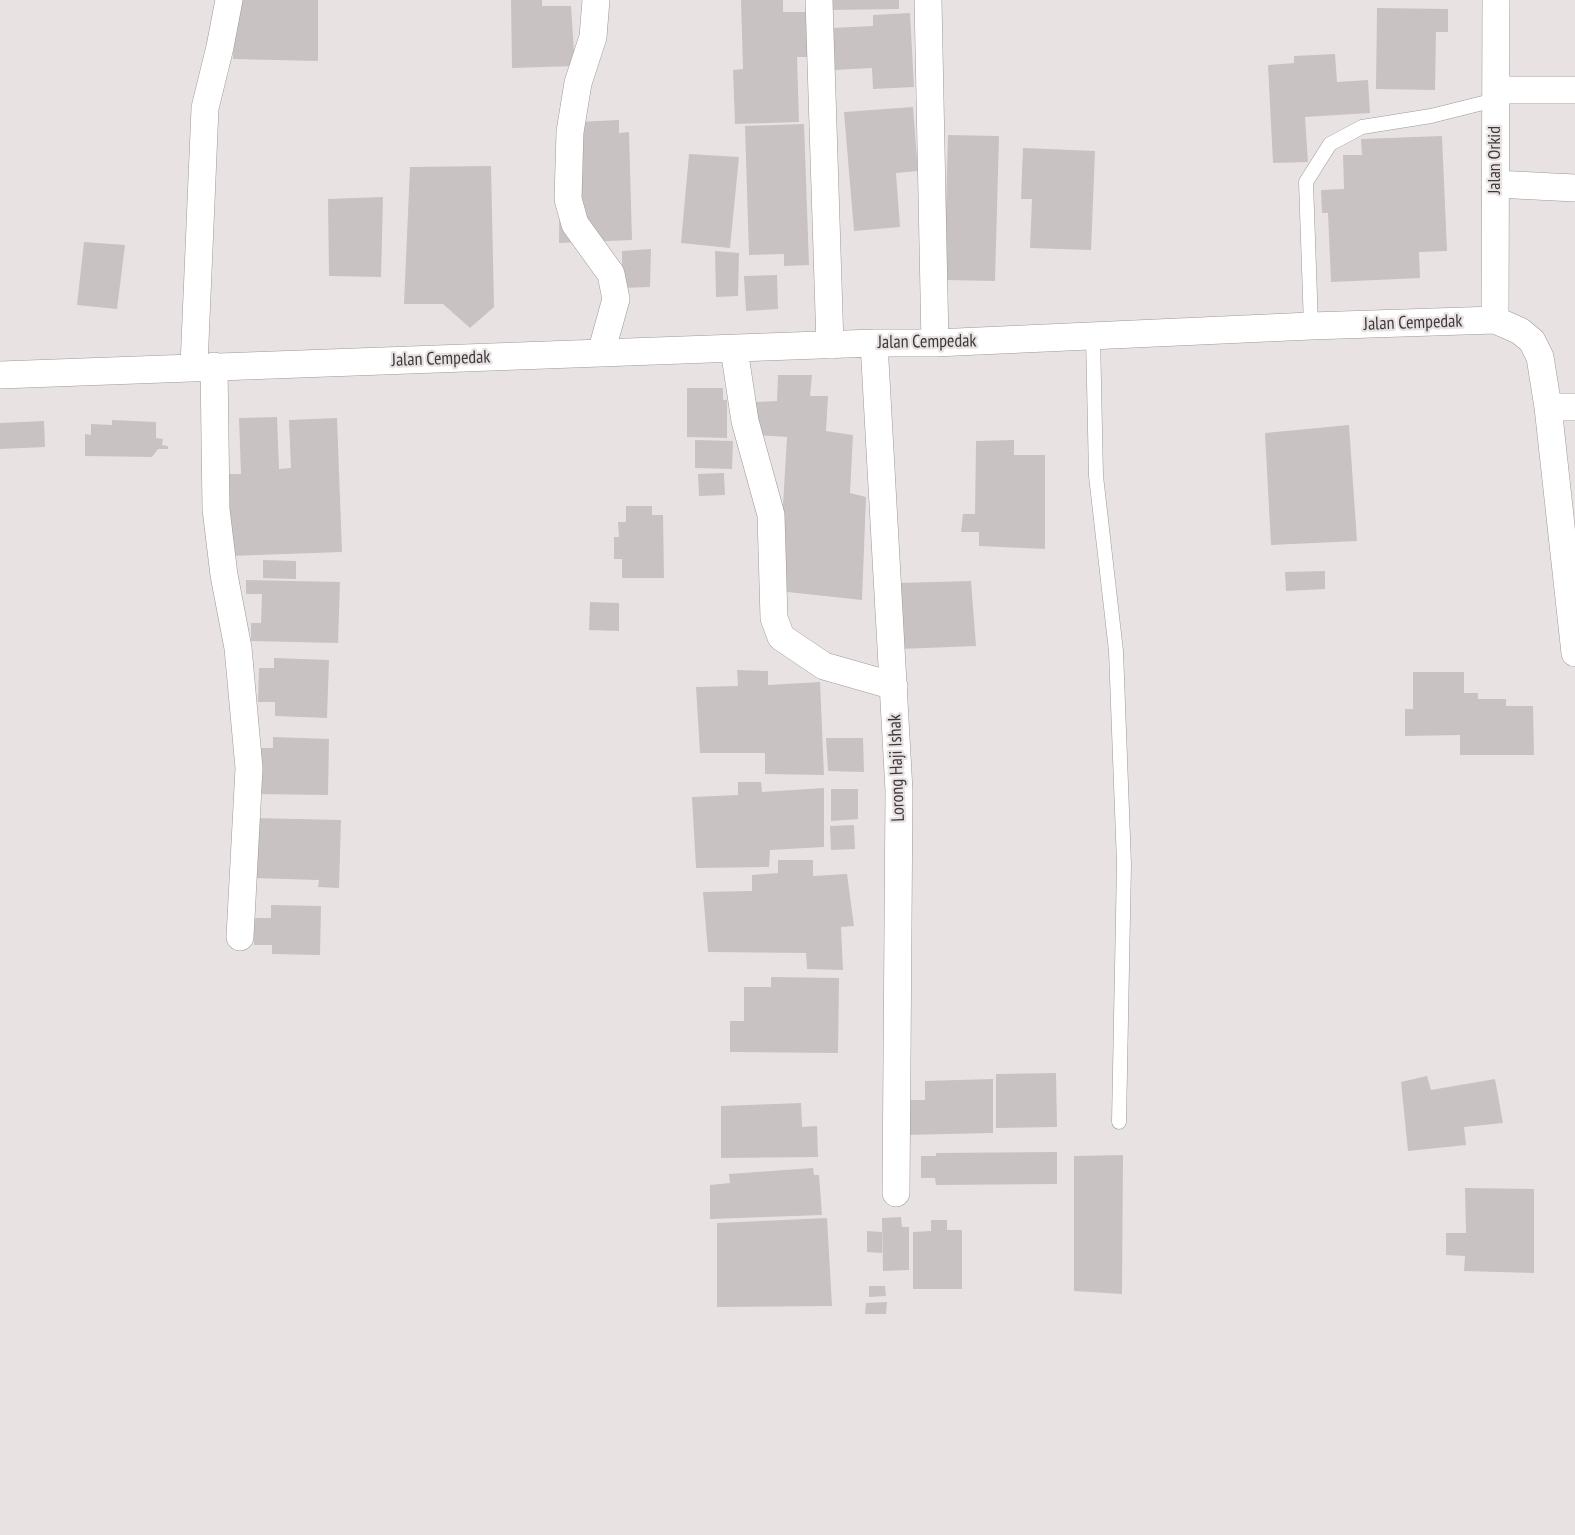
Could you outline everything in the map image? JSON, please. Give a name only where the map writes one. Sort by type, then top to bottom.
[{"type":"street","points":[[229,0],[205,108],[204,366],[216,509],[224,575],[238,648],[249,768],[240,937]]},
{"type":"street","points":[[596,0],[593,37],[578,83],[570,132],[568,199],[575,224],[611,274],[616,299],[601,353]]},
{"type":"street","points":[[819,0],[830,345]]},
{"type":"street","points":[[928,0],[935,343]]},
{"type":"street","name":"Jalan Orkid","points":[[1495,320],[1496,0]]},
{"type":"street","points":[[1495,95],[1575,90]]},
{"type":"street","points":[[1495,184],[1575,188]]},
{"type":"street","name":"Jalan Cempedak","points":[[0,375],[874,343],[935,343],[1495,320],[1520,331],[1532,341],[1540,357],[1548,407],[1575,653]]},
{"type":"street","name":"Lorong Haji Ishak","points":[[874,343],[899,791],[896,1193]]},
{"type":"street","points":[[734,349],[745,422],[771,515],[774,618],[781,637],[824,666],[894,686]]},
{"type":"street","points":[[1548,407],[1575,407]]},
{"type":"lane","points":[[1311,326],[1306,182],[1330,144],[1362,127],[1431,116],[1495,95]]},
{"type":"lane","points":[[1093,336],[1096,476],[1116,651],[1124,864],[1119,1122]]},
{"type":"building","points":[[235,0],[318,0],[318,61],[233,59]]},
{"type":"building","points":[[511,0],[542,0],[542,6],[571,6],[575,66],[512,68]]},
{"type":"building","points":[[741,0],[783,0],[783,12],[807,12],[808,57],[797,57],[799,122],[735,124],[733,70],[743,69]]},
{"type":"building","points":[[829,0],[899,0],[899,9],[829,10]]},
{"type":"building","points":[[1377,8],[1448,9],[1448,32],[1436,32],[1435,90],[1376,89]]},
{"type":"building","points":[[910,13],[914,87],[873,89],[872,68],[834,70],[832,28],[873,26],[873,15]]},
{"type":"building","points":[[1335,54],[1337,82],[1368,80],[1370,113],[1305,117],[1308,162],[1273,163],[1268,65],[1294,63],[1294,56]]},
{"type":"building","points":[[913,107],[918,171],[896,173],[900,227],[854,231],[844,112]]},
{"type":"building","points":[[619,120],[619,133],[629,132],[632,240],[559,243],[560,143],[578,122]]},
{"type":"building","points":[[804,124],[809,265],[784,266],[784,254],[749,255],[745,126]]},
{"type":"building","points":[[948,135],[999,136],[995,281],[944,280]]},
{"type":"building","points":[[1442,136],[1447,251],[1419,252],[1420,278],[1331,282],[1328,213],[1322,213],[1321,190],[1344,189],[1343,155],[1362,155],[1361,139]]},
{"type":"building","points":[[1023,148],[1095,151],[1091,250],[1030,248],[1032,199],[1021,199]]},
{"type":"building","points":[[689,154],[739,157],[730,248],[681,243]]},
{"type":"building","points":[[491,166],[494,307],[470,328],[443,304],[404,304],[410,167]]},
{"type":"building","points":[[383,197],[381,277],[329,276],[328,199]]},
{"type":"building","points":[[84,242],[125,245],[117,309],[77,305]]},
{"type":"building","points":[[651,249],[650,287],[622,288],[622,251]]},
{"type":"building","points":[[715,251],[739,253],[738,296],[716,297]]},
{"type":"building","points":[[777,275],[778,309],[746,311],[744,276]]},
{"type":"building","points":[[778,375],[812,375],[810,396],[828,396],[826,431],[853,435],[850,493],[866,497],[862,600],[778,591],[787,437],[756,435],[756,402],[777,401]]},
{"type":"building","points":[[687,388],[723,388],[723,400],[727,400],[727,438],[687,437]]},
{"type":"building","points":[[277,417],[279,469],[291,468],[289,420],[337,418],[342,552],[228,556],[225,474],[241,474],[239,418]]},
{"type":"building","points":[[112,420],[156,422],[156,438],[163,439],[162,445],[168,446],[168,449],[158,449],[152,457],[85,456],[85,434],[91,435],[91,424],[112,425]]},
{"type":"building","points":[[44,421],[45,447],[0,449],[0,423]]},
{"type":"building","points":[[1349,425],[1357,541],[1271,545],[1265,433]]},
{"type":"building","points":[[695,440],[733,441],[732,469],[695,468]]},
{"type":"building","points":[[1014,440],[1014,455],[1045,455],[1045,549],[979,546],[979,532],[961,532],[963,514],[975,514],[976,441]]},
{"type":"building","points":[[724,473],[725,495],[699,496],[698,474]]},
{"type":"building","points":[[626,506],[652,506],[652,515],[663,515],[664,578],[622,578],[622,559],[614,559],[614,537],[619,537],[618,522],[626,522]]},
{"type":"building","points":[[263,560],[296,561],[296,579],[263,578]]},
{"type":"building","points":[[1325,571],[1325,589],[1286,591],[1285,572]]},
{"type":"building","points":[[246,580],[340,582],[338,643],[251,641],[251,623],[261,623],[262,594],[246,594]]},
{"type":"building","points":[[971,581],[976,646],[900,649],[899,583]]},
{"type":"building","points":[[590,602],[619,603],[619,631],[589,630]]},
{"type":"building","points":[[274,658],[329,660],[327,718],[275,716],[275,702],[258,702],[259,668],[274,668]]},
{"type":"building","points":[[737,670],[768,671],[768,685],[820,682],[824,775],[765,774],[765,753],[700,753],[696,687],[738,686]]},
{"type":"building","points":[[1413,672],[1464,672],[1464,693],[1478,693],[1478,699],[1506,699],[1506,706],[1533,706],[1534,755],[1460,755],[1460,735],[1405,736],[1405,709],[1413,709]]},
{"type":"building","points":[[273,737],[329,739],[328,795],[254,794],[255,748],[273,748]]},
{"type":"building","points":[[826,738],[863,738],[864,772],[828,771]]},
{"type":"building","points":[[738,782],[761,782],[762,792],[824,788],[824,847],[770,850],[769,867],[696,868],[692,797],[738,795]]},
{"type":"building","points":[[831,789],[858,789],[858,819],[831,821]]},
{"type":"building","points":[[254,818],[341,820],[339,888],[318,887],[319,880],[253,878]]},
{"type":"building","points":[[854,825],[855,849],[831,850],[830,826]]},
{"type":"building","points":[[778,860],[813,860],[813,876],[847,874],[854,926],[841,927],[843,970],[807,969],[806,953],[708,952],[703,892],[752,891],[752,875],[778,873]]},
{"type":"building","points":[[271,905],[321,906],[320,955],[272,954],[272,945],[254,945],[254,918],[271,918]]},
{"type":"building","points":[[771,977],[839,978],[838,1053],[730,1052],[730,1021],[744,1021],[744,987],[771,987]]},
{"type":"building","points":[[1056,1073],[1057,1127],[996,1128],[996,1074]]},
{"type":"building","points":[[1427,1076],[1431,1090],[1495,1079],[1503,1123],[1464,1127],[1466,1145],[1408,1151],[1401,1082]]},
{"type":"building","points":[[993,1079],[993,1133],[904,1135],[904,1100],[925,1100],[925,1081]]},
{"type":"building","points":[[801,1103],[802,1127],[817,1126],[818,1157],[721,1158],[721,1106]]},
{"type":"building","points":[[1057,1152],[1057,1184],[936,1185],[935,1178],[921,1178],[921,1156],[936,1156],[936,1153]]},
{"type":"building","points":[[1123,1155],[1122,1294],[1074,1291],[1074,1156]]},
{"type":"building","points":[[813,1168],[814,1175],[819,1175],[822,1215],[710,1219],[710,1185],[730,1183],[729,1174]]},
{"type":"building","points":[[1465,1188],[1534,1189],[1534,1273],[1464,1271],[1465,1256],[1446,1255],[1446,1233],[1466,1233]]},
{"type":"building","points":[[901,1217],[902,1227],[909,1227],[909,1270],[883,1271],[882,1218]]},
{"type":"building","points":[[827,1218],[832,1306],[717,1307],[717,1223]]},
{"type":"building","points":[[931,1220],[947,1220],[947,1230],[962,1230],[962,1289],[913,1289],[913,1232],[931,1231]]},
{"type":"building","points":[[867,1231],[882,1232],[882,1253],[867,1252]]},
{"type":"building","points":[[869,1286],[885,1286],[886,1296],[869,1297]]},
{"type":"building","points":[[887,1302],[886,1314],[865,1314],[866,1303]]}]
